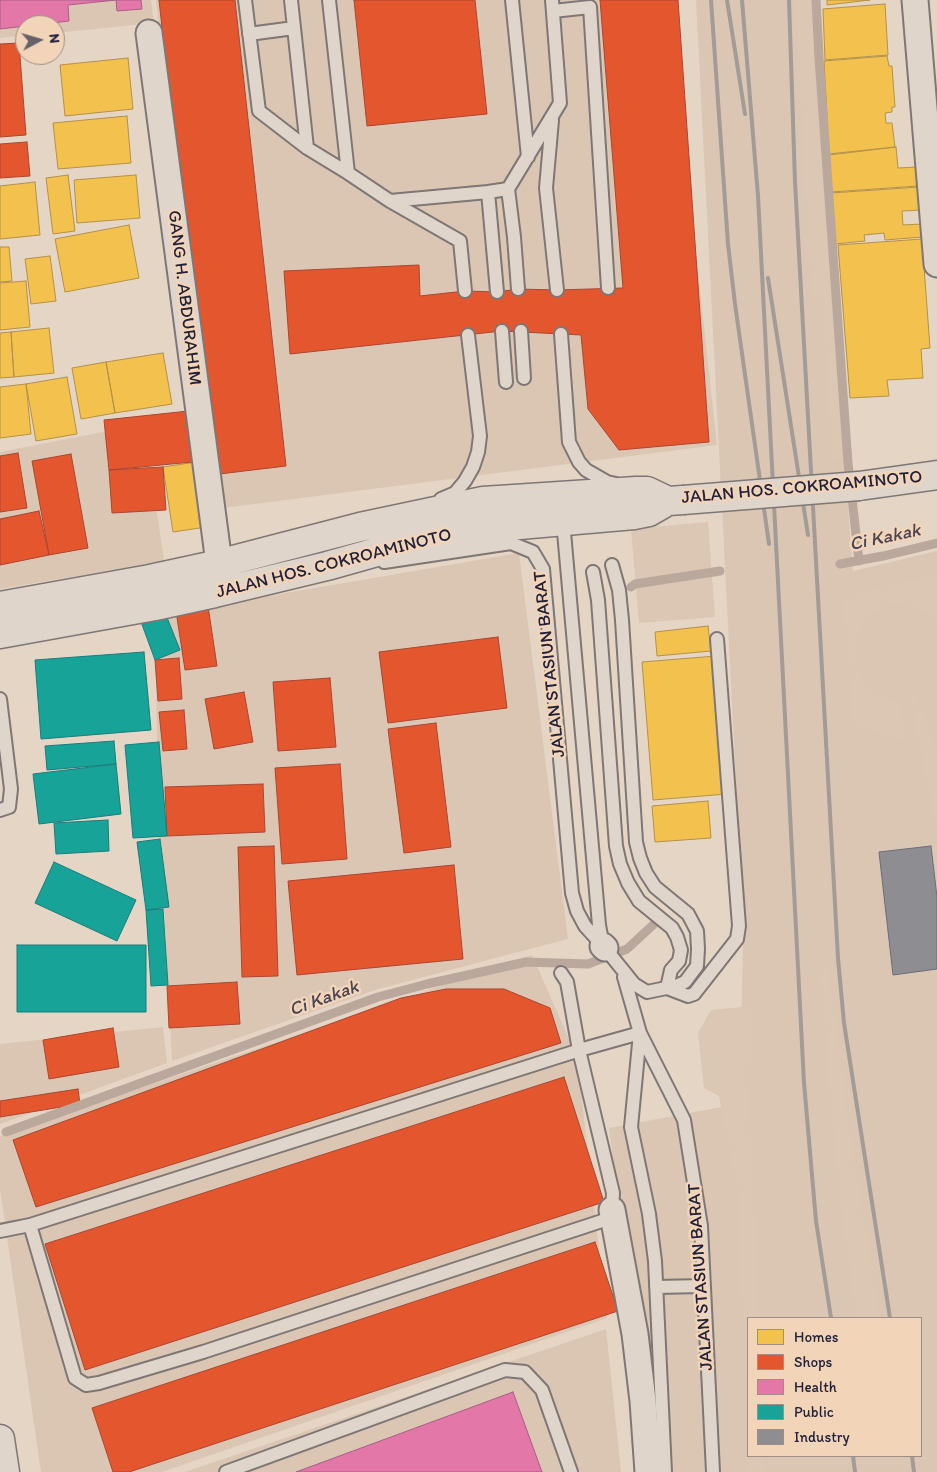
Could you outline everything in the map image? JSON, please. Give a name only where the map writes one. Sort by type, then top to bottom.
[{"type":"main road","name":"JALAN HOS. COKROAMINOTO","points":[[0,606],[150,579],[410,515],[483,501],[636,491],[675,500],[859,486],[937,475]]},
{"type":"main road","name":"JALAN HOS. COKROAMINOTO","points":[[0,634],[172,602],[327,566],[412,542],[476,529],[649,512],[675,500]]},
{"type":"main road","points":[[319,538],[327,566]]},
{"type":"main road","points":[[0,1439],[5,1472]]},
{"type":"street","points":[[915,0],[937,264]]},
{"type":"street","name":"GANG H. ABDURAHIM","points":[[149,33],[219,563]]},
{"type":"street","points":[[612,1210],[635,1334],[643,1401],[648,1472]]},
{"type":"lane","points":[[245,0],[259,111],[307,148],[348,172],[390,201],[460,241],[465,291]]},
{"type":"lane","points":[[291,0],[307,148]]},
{"type":"lane","points":[[329,0],[348,172]]},
{"type":"lane","points":[[512,0],[528,157]]},
{"type":"lane","points":[[518,289],[508,189],[560,103],[553,5],[590,7],[608,288]]},
{"type":"lane","points":[[249,34],[294,28]]},
{"type":"lane","points":[[553,116],[546,188],[557,290]]},
{"type":"lane","points":[[390,201],[508,189]]},
{"type":"lane","points":[[488,192],[498,292]]},
{"type":"lane","points":[[502,331],[506,382]]},
{"type":"lane","points":[[521,331],[524,378]]},
{"type":"lane","points":[[561,334],[569,442],[573,452],[579,462],[594,476],[636,491]]},
{"type":"lane","points":[[410,515],[455,493],[473,467],[478,452],[480,436],[468,335]]},
{"type":"lane","name":"JALAN STASIUN BARAT","points":[[563,521],[599,925],[640,1033],[684,1120],[701,1226],[713,1472]]},
{"type":"lane","name":"JALAN STASIUN BARAT","points":[[327,566],[370,564],[512,543],[533,552],[544,569],[572,893],[577,911],[585,926],[612,957]]},
{"type":"lane","points":[[612,565],[619,590],[622,620],[636,842],[646,873],[654,887],[688,914],[697,931],[698,949],[697,966],[685,982],[676,986],[647,992],[634,984],[612,957]]},
{"type":"lane","points":[[593,572],[598,600],[616,846],[620,864],[628,883],[639,901],[672,928],[677,937],[681,950],[679,961],[672,970],[667,988]]},
{"type":"lane","points":[[667,988],[688,996],[694,994],[737,938],[739,926],[717,639]]},
{"type":"lane","points":[[0,699],[11,789],[9,806],[0,810]]},
{"type":"lane","points":[[30,1225],[75,1378],[86,1385],[99,1383],[203,1352],[605,1220],[612,1210],[613,1193],[580,1050],[567,982],[561,972]]},
{"type":"lane","points":[[0,1231],[30,1225],[580,1050],[640,1033]]},
{"type":"lane","name":"JALAN STASIUN BARAT","points":[[640,1033],[631,1128],[649,1214],[656,1287],[665,1472]]},
{"type":"lane","points":[[656,1287],[704,1286]]},
{"type":"lane","points":[[226,1472],[505,1370],[525,1372],[542,1390],[571,1472]]},
{"type":"shaded area","points":[[0,0],[151,0],[154,23],[65,32],[65,15],[15,15],[15,36],[0,38]]},
{"type":"shaded area","points":[[156,0],[672,0],[679,97],[717,445],[215,509]]},
{"type":"shaded area","points":[[696,0],[812,0],[814,76],[853,571],[937,551],[937,1472],[647,1472],[635,1330],[609,1128],[738,1104],[743,938]]},
{"type":"shaded area","points":[[796,0],[820,0],[850,459],[833,461],[822,301],[811,302]]},
{"type":"shaded area","points":[[144,424],[164,561],[0,589],[0,452]]},
{"type":"shaded area","points":[[708,522],[715,617],[639,623],[631,529]]},
{"type":"shaded area","points":[[519,553],[568,939],[378,989],[172,1061],[158,792],[155,622],[233,602]]},
{"type":"shaded area","points":[[937,573],[937,625],[934,619],[918,608],[889,604],[867,618],[857,634],[855,667],[865,686],[876,695],[900,701],[906,742],[853,726],[844,601],[851,594]]},
{"type":"shaded area","points":[[914,695],[937,746],[937,833],[911,702]]},
{"type":"shaded area","points":[[532,955],[577,1057],[607,1318],[162,1472],[41,1472],[0,1189],[0,1136]]},
{"type":"shaded area","points":[[821,970],[828,970],[852,1149],[880,1317],[857,1317],[841,1205]]},
{"type":"shaded area","points":[[752,1006],[750,1114],[758,1317],[747,1317],[747,1412],[738,1192],[719,1096],[704,1088],[698,1033],[711,1010]]},
{"type":"shaded area","points":[[163,1027],[167,1063],[0,1124],[0,1044]]},
{"type":"shaded area","points":[[606,1329],[621,1472],[185,1472]]},
{"type":"shaded area","points":[[749,1457],[763,1457],[764,1472],[750,1472]]},
{"type":"building: Homes","points":[[827,0],[870,0],[827,5]]},
{"type":"building: Homes","points":[[885,4],[888,55],[825,60],[823,9]]},
{"type":"building: Homes","points":[[887,56],[889,66],[892,66],[895,107],[892,107],[892,112],[885,113],[886,123],[892,123],[895,147],[829,154],[824,61]]},
{"type":"building: Homes","points":[[128,58],[133,109],[65,116],[60,65]]},
{"type":"building: Homes","points":[[127,116],[131,163],[58,169],[53,123]]},
{"type":"building: Homes","points":[[896,147],[898,168],[917,167],[918,186],[831,192],[829,155]]},
{"type":"building: Homes","points":[[68,175],[75,231],[53,234],[46,178]]},
{"type":"building: Homes","points":[[136,175],[140,218],[77,223],[74,180]]},
{"type":"building: Homes","points":[[35,182],[40,235],[0,239],[0,186]]},
{"type":"building: Homes","points":[[919,187],[921,210],[902,211],[903,225],[922,224],[923,237],[885,240],[884,233],[864,235],[865,241],[835,244],[831,193]]},
{"type":"building: Homes","points":[[129,225],[139,278],[65,292],[55,239]]},
{"type":"building: Homes","points":[[922,239],[930,348],[921,349],[923,378],[887,380],[889,396],[850,398],[838,245]]},
{"type":"building: Homes","points":[[0,247],[9,247],[12,281],[0,282]]},
{"type":"building: Homes","points":[[50,256],[56,301],[31,304],[25,259]]},
{"type":"building: Homes","points":[[26,281],[30,327],[0,330],[0,283]]},
{"type":"building: Homes","points":[[49,328],[54,373],[14,377],[11,332]]},
{"type":"building: Homes","points":[[11,332],[14,377],[0,378],[0,333]]},
{"type":"building: Homes","points":[[163,353],[172,404],[115,413],[106,362]]},
{"type":"building: Homes","points":[[106,362],[115,413],[81,419],[72,368]]},
{"type":"building: Homes","points":[[67,377],[77,434],[36,441],[26,384]]},
{"type":"building: Homes","points":[[26,384],[31,434],[0,438],[0,387]]},
{"type":"building: Homes","points":[[203,461],[213,526],[173,532],[163,467]]},
{"type":"building: Homes","points":[[708,626],[711,651],[657,656],[655,632]]},
{"type":"building: Homes","points":[[716,656],[727,794],[653,800],[642,662]]},
{"type":"building: Homes","points":[[708,801],[711,838],[655,842],[652,806]]},
{"type":"building: Shops","points":[[159,0],[235,0],[286,466],[211,475]]},
{"type":"building: Shops","points":[[354,0],[475,0],[487,114],[367,126]]},
{"type":"building: Shops","points":[[600,0],[678,0],[709,442],[619,450],[588,409],[581,335],[502,331],[290,354],[284,271],[419,265],[420,296],[465,291],[497,292],[518,289],[623,288]]},
{"type":"building: Shops","points":[[15,43],[15,65],[21,65],[26,135],[0,137],[0,44]]},
{"type":"building: Shops","points":[[27,142],[30,176],[0,178],[0,144]]},
{"type":"building: Shops","points":[[198,410],[203,461],[109,470],[104,420]]},
{"type":"building: Shops","points":[[18,453],[27,508],[0,512],[0,456]]},
{"type":"building: Shops","points":[[71,454],[88,548],[49,555],[32,461]]},
{"type":"building: Shops","points":[[163,467],[166,510],[112,513],[109,470]]},
{"type":"building: Shops","points":[[39,511],[49,555],[0,565],[0,519]]},
{"type":"building: Shops","points":[[208,606],[217,666],[185,670],[176,611]]},
{"type":"building: Shops","points":[[498,637],[507,708],[388,723],[379,652]]},
{"type":"building: Shops","points":[[179,658],[182,699],[158,701],[155,660]]},
{"type":"building: Shops","points":[[330,678],[336,747],[278,751],[273,682]]},
{"type":"building: Shops","points":[[244,692],[253,742],[214,749],[205,699]]},
{"type":"building: Shops","points":[[184,710],[187,749],[163,751],[159,712]]},
{"type":"building: Shops","points":[[436,723],[451,847],[404,853],[388,729]]},
{"type":"building: Shops","points":[[340,764],[347,859],[282,864],[275,768]]},
{"type":"building: Shops","points":[[263,784],[265,832],[167,836],[165,787]]},
{"type":"building: Shops","points":[[274,846],[278,976],[242,977],[238,847]]},
{"type":"building: Shops","points":[[454,865],[463,959],[297,975],[288,881]]},
{"type":"building: Shops","points":[[237,982],[240,1024],[169,1028],[167,986]]},
{"type":"building: Shops","points":[[446,989],[504,989],[550,1008],[561,1043],[36,1207],[13,1140],[401,998]]},
{"type":"building: Shops","points":[[113,1028],[119,1067],[49,1079],[43,1040]]},
{"type":"building: Shops","points":[[564,1077],[604,1202],[85,1370],[45,1244]]},
{"type":"building: Shops","points":[[78,1089],[80,1104],[0,1117],[0,1101]]},
{"type":"building: Shops","points":[[595,1242],[618,1311],[129,1472],[113,1472],[92,1408]]},
{"type":"building: Health","points":[[0,0],[116,0],[68,5],[69,21],[65,21],[65,15],[15,15],[15,27],[0,29]]},
{"type":"building: Health","points":[[116,0],[141,0],[142,9],[117,11]]},
{"type":"building: Health","points":[[513,1392],[542,1472],[296,1472]]},
{"type":"building: Public","points":[[164,610],[180,650],[155,660],[140,619]]},
{"type":"building: Public","points":[[144,652],[151,730],[41,739],[35,660]]},
{"type":"building: Public","points":[[114,741],[116,764],[47,770],[45,746]]},
{"type":"building: Public","points":[[159,742],[167,836],[133,838],[125,745]]},
{"type":"building: Public","points":[[116,764],[121,814],[39,824],[33,774]]},
{"type":"building: Public","points":[[108,820],[109,851],[56,854],[54,823]]},
{"type":"building: Public","points":[[160,839],[169,907],[146,910],[137,842]]},
{"type":"building: Public","points":[[54,862],[136,900],[117,941],[35,903]]},
{"type":"building: Public","points":[[163,909],[168,985],[151,986],[146,910]]},
{"type":"building: Public","points":[[17,945],[146,945],[146,1012],[17,1012]]},
{"type":"building: Industry","points":[[931,846],[937,897],[937,969],[893,975],[879,852]]},
{"type":"waterway","points":[[816,0],[848,463],[859,561]]},
{"type":"waterway","name":"Ci Kakak","points":[[840,564],[937,543]]},
{"type":"waterway","name":"Ci Kakak","points":[[631,587],[635,584],[720,571]]},
{"type":"waterway","name":"Ci Kakak","points":[[6,1132],[378,997],[526,962],[588,964],[627,949],[654,924]]},
{"type":"railway","points":[[711,0],[728,244],[769,544]]},
{"type":"railway","points":[[727,0],[745,114]]},
{"type":"railway","points":[[742,0],[758,196],[804,1083],[816,1221],[831,1317]]},
{"type":"railway","points":[[789,0],[795,182],[838,958],[844,1023],[890,1317]]},
{"type":"railway","points":[[768,278],[808,535]]},
{"type":"railway","points":[[853,1457],[855,1472]]},
{"type":"railway","points":[[912,1457],[914,1472]]}]
